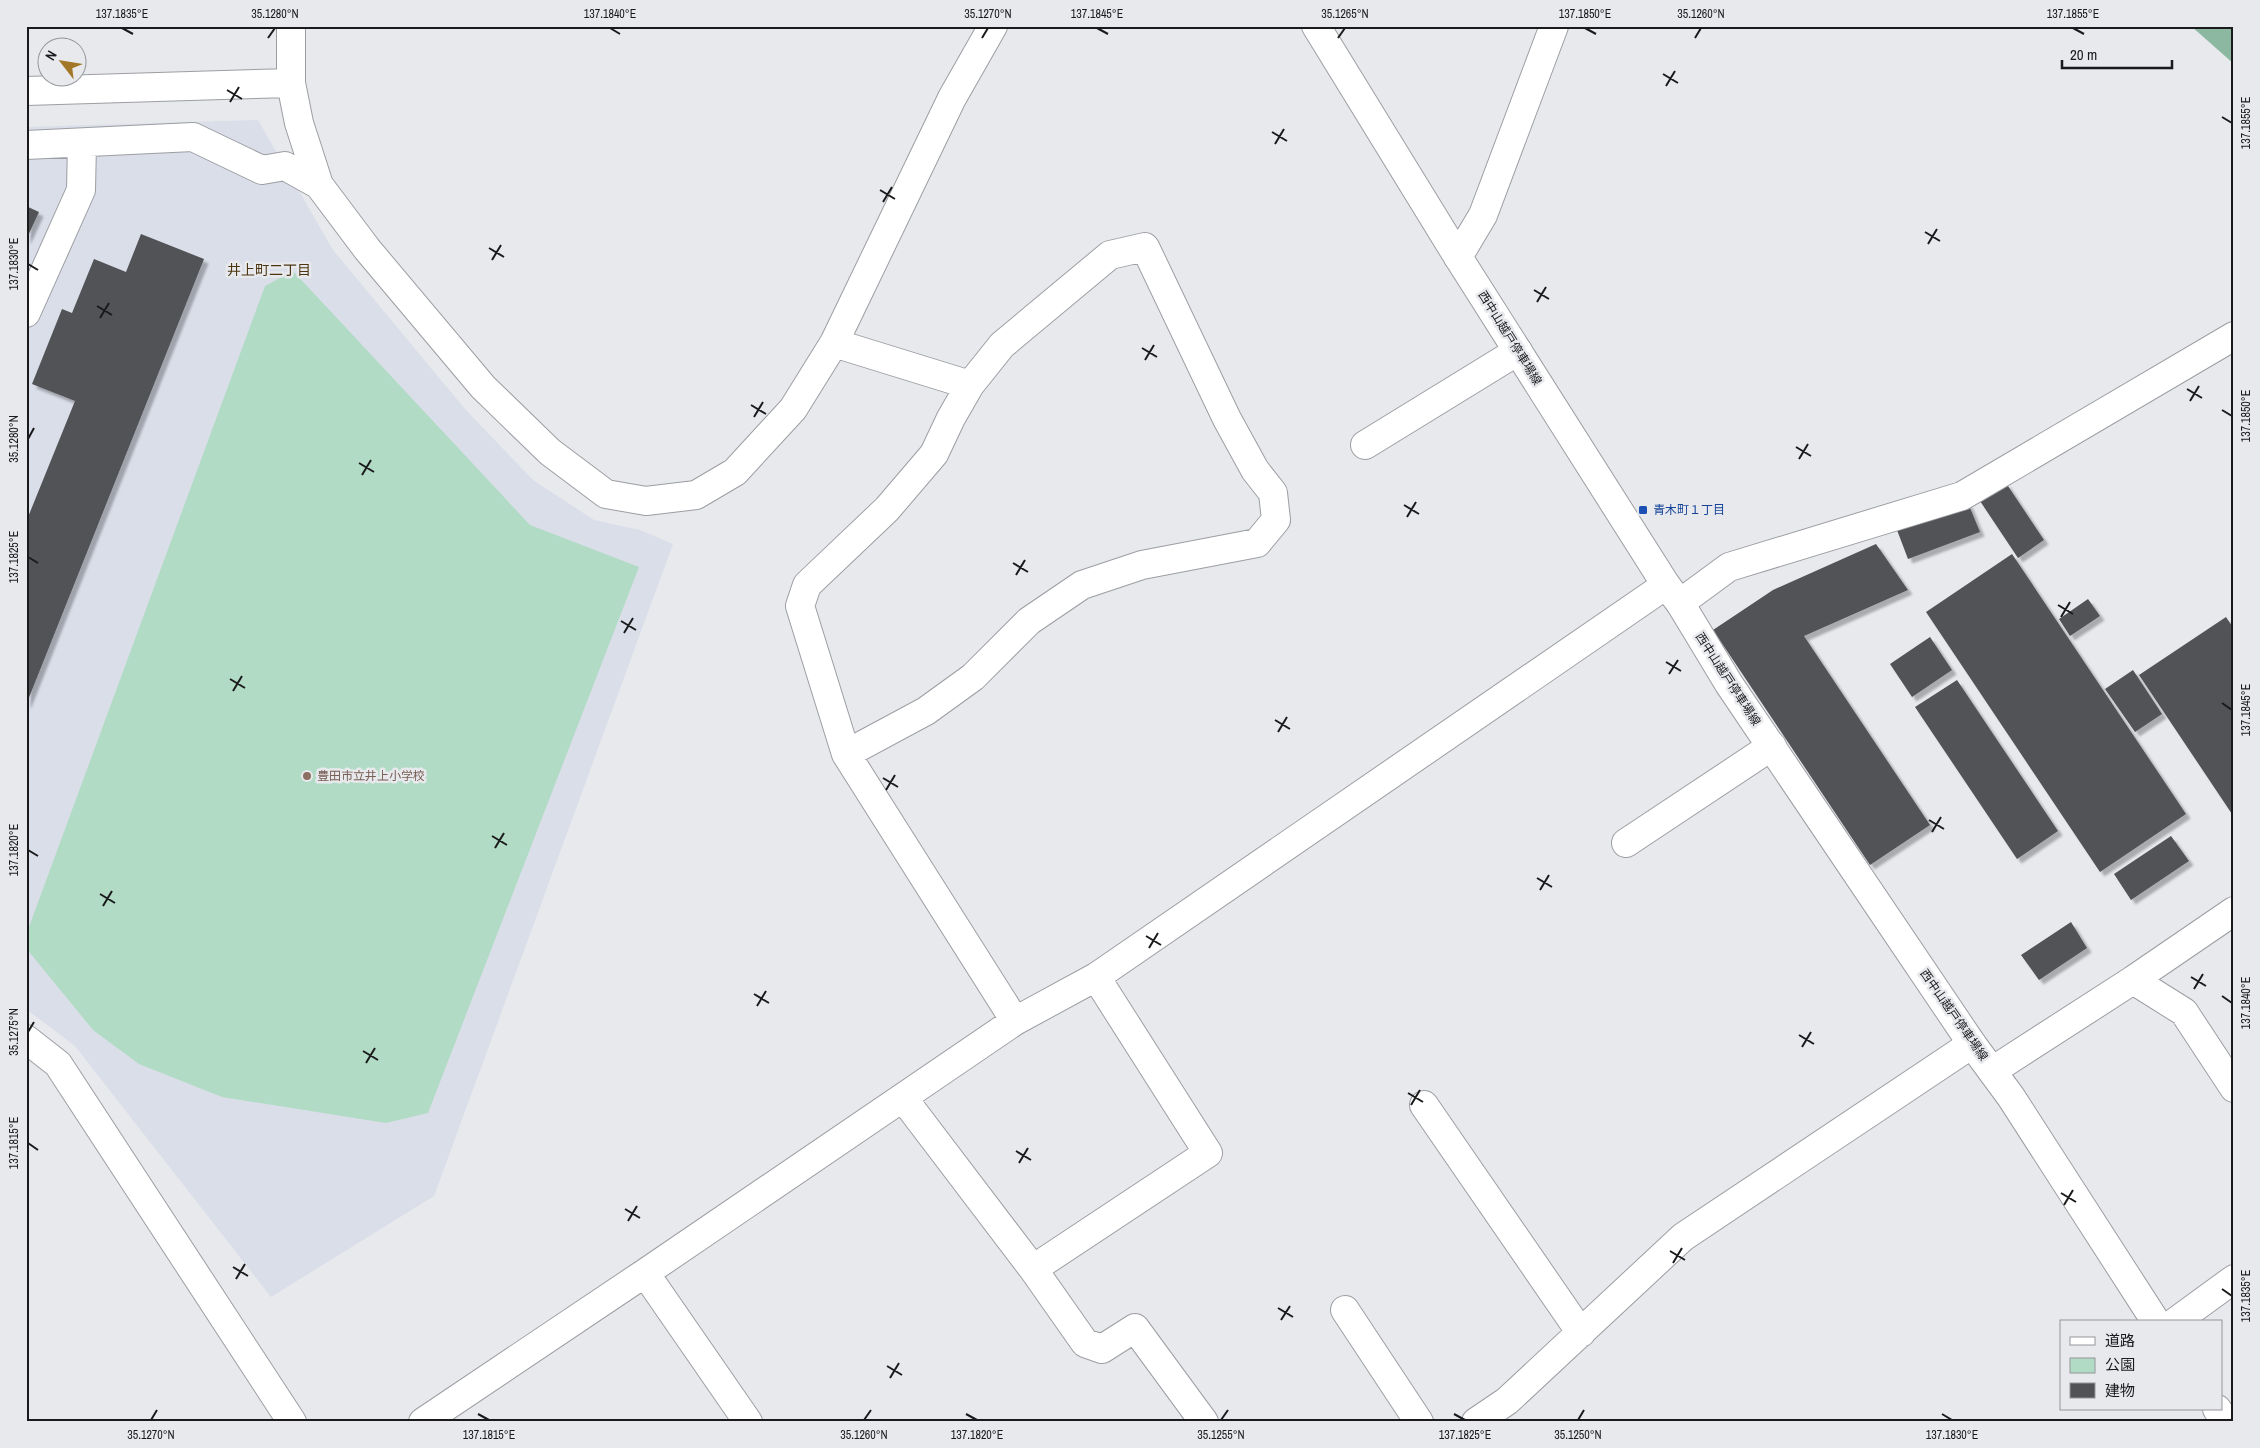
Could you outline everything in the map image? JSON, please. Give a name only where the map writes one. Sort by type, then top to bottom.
[{"type":"street","points":[[291,26],[291,83],[299,123],[319,186],[367,250],[483,387],[550,452],[606,494],[646,501],[696,495],[735,472],[793,409],[834,343],[952,98],[994,26]]},
{"type":"street","name":"西中山越戸停車場線","points":[[1316,26],[1458,257],[1729,684],[1992,1071],[2155,1320]]},
{"type":"street","points":[[1458,257],[1483,214],[1554,26]]},
{"type":"street","points":[[26,91],[291,83]]},
{"type":"street","points":[[26,145],[193,138],[262,170],[285,166],[319,186]]},
{"type":"street","points":[[26,313],[81,190],[82,143]]},
{"type":"street","points":[[846,754],[926,711],[973,677],[1029,621],[1082,584],[1142,565],[1257,543],[1276,520],[1273,493],[1255,470],[1227,419],[1146,248],[1110,255],[1002,345],[970,385],[950,418],[934,454],[887,509],[807,585],[800,606],[846,754],[1015,1021]]},
{"type":"street","points":[[423,1422],[1015,1021],[1096,977],[1673,594],[1729,567],[1962,496],[2234,336]]},
{"type":"street","points":[[834,343],[970,385]]},
{"type":"street","points":[[1366,445],[1518,351]]},
{"type":"street","points":[[1626,843],[1772,746]]},
{"type":"street","points":[[1992,1071],[2133,980],[2234,911]]},
{"type":"street","points":[[1033,1269],[1208,1153],[1096,977]]},
{"type":"street","points":[[2133,980],[2184,1012],[2234,1088]]},
{"type":"street","points":[[26,1039],[58,1064],[292,1422]]},
{"type":"street","points":[[1476,1422],[1507,1401],[1683,1238],[1972,1044]]},
{"type":"street","points":[[903,1098],[1033,1269],[1084,1343],[1102,1349],[1135,1328],[1204,1422]]},
{"type":"street","points":[[1424,1105],[1581,1333]]},
{"type":"street","points":[[645,1273],[748,1422]]},
{"type":"street","points":[[2178,1320],[2234,1279]]},
{"type":"street","points":[[1345,1310],[1418,1422]]},
{"type":"street","points":[[2218,1410],[2226,1422]]},
{"type":"shaded area","name":"豊田市立井上小学校","points":[[258,120],[333,250],[465,409],[533,480],[594,520],[640,530],[673,544],[434,1196],[271,1297],[75,1046],[26,1009],[26,127]]},
{"type":"green space","points":[[2191,26],[2234,26],[2234,64]]},
{"type":"green space","name":"豊田市立井上小学校","points":[[293,271],[530,525],[639,567],[428,1113],[386,1123],[222,1097],[139,1064],[93,1030],[26,948],[26,935],[265,286]]},
{"type":"building","points":[[26,206],[39,212],[26,240]]},
{"type":"building","points":[[141,234],[204,259],[26,705],[26,522],[75,401],[32,384],[62,309],[72,313],[94,259],[126,272]]},
{"type":"building","points":[[2006,483],[2044,540],[2018,558],[1980,501]]},
{"type":"building","points":[[1968,503],[1980,532],[1908,559],[1897,530]]},
{"type":"building","points":[[1876,544],[1908,590],[1804,636],[1930,825],[1870,865],[1713,630],[1773,590]]},
{"type":"building","points":[[2012,554],[2186,814],[2100,872],[1926,612]]},
{"type":"building","points":[[2088,599],[2100,616],[2070,636],[2059,619]]},
{"type":"building","points":[[2226,617],[2234,629],[2234,817],[2139,675]]},
{"type":"building","points":[[1930,637],[1952,670],[1912,697],[1890,664]]},
{"type":"building","points":[[2133,670],[2162,714],[2135,732],[2105,689]]},
{"type":"building","points":[[1957,680],[2058,831],[2017,859],[1915,707]]},
{"type":"building","points":[[2171,836],[2189,861],[2131,900],[2114,874]]},
{"type":"building","points":[[2071,922],[2087,948],[2039,980],[2021,955]]},
{"type":"place","name":"青木町１丁目","points":[[1643,510]]},
{"type":"place","name":"豊田市立井上小学校","points":[[307,776]]},
{"type":"district","name":"井上町二丁目","points":[[269,270]]}]
